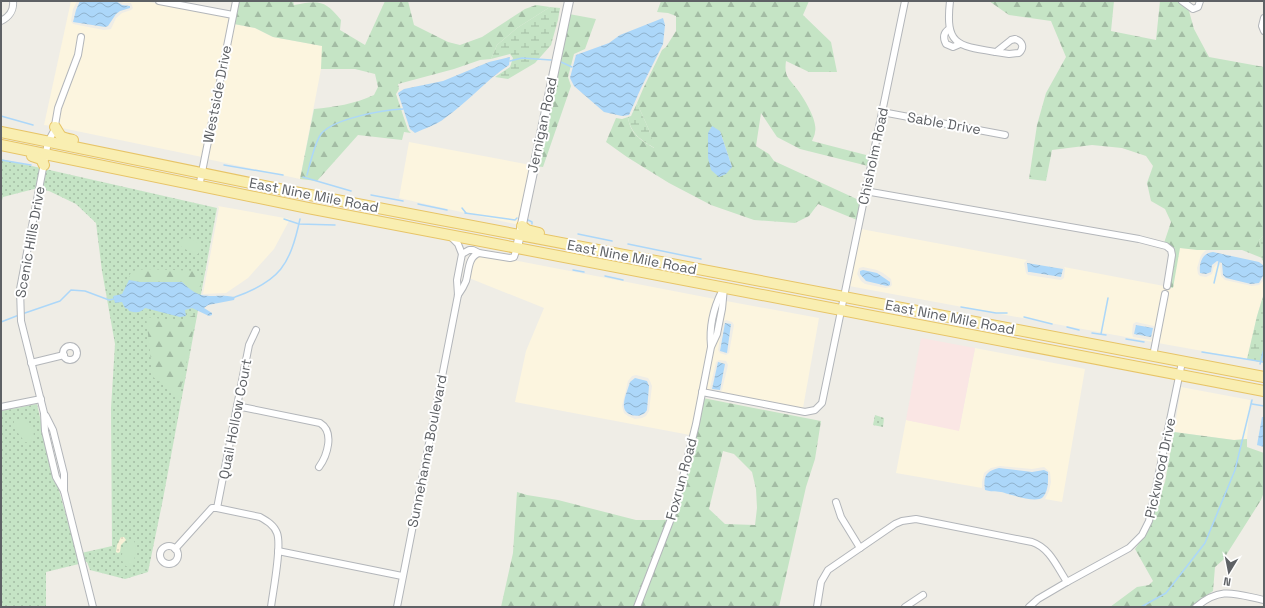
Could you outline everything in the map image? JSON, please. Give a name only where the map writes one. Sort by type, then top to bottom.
[{"type":"main road","points":[[55,127],[59,136],[63,138],[94,145],[112,155]]},
{"type":"main road","name":"East Nine Mile Road","points":[[1,132],[201,173],[521,230],[616,254],[1264,377]]},
{"type":"main road","points":[[1,140],[38,148],[43,148],[48,142]]},
{"type":"main road","name":"East Nine Mile Road","points":[[1,145],[45,160],[199,187],[1264,391]]},
{"type":"main road","points":[[1,150],[45,160],[54,148],[60,148],[165,170],[186,170]]},
{"type":"main road","points":[[394,224],[408,223],[503,241],[514,240],[521,230]]},
{"type":"main road","points":[[616,254],[708,275],[715,279],[724,288],[735,282],[743,282],[812,295],[823,293]]},
{"type":"main road","points":[[1204,380],[1217,387],[1264,396]]},
{"type":"street","points":[[1,21],[7,17],[13,9],[13,1]]},
{"type":"street","points":[[159,1],[233,15]]},
{"type":"street","name":"Westside Drive","points":[[199,187],[236,1]]},
{"type":"street","name":"Jernigan Road","points":[[517,248],[569,1]]},
{"type":"street","name":"Chisholm Road","points":[[702,392],[805,412],[815,410],[823,401],[905,1]]},
{"type":"street","points":[[950,1],[948,14],[949,29],[960,44],[972,48],[996,52]]},
{"type":"street","points":[[1182,1],[1192,9],[1198,7],[1200,1]]},
{"type":"street","points":[[1264,18],[1262,26],[1264,31]]},
{"type":"street","points":[[949,29],[944,34],[946,44],[953,47],[960,44]]},
{"type":"street","name":"Scenic Hills Drive","points":[[81,37],[78,55],[58,108],[55,127],[48,142],[20,289],[21,321],[41,399],[44,413],[45,431],[56,477],[64,491],[93,607]]},
{"type":"street","name":"Sable Drive","points":[[882,112],[1006,135]]},
{"type":"street","points":[[866,191],[1139,239],[1166,246],[1171,250],[1172,255],[1167,286]]},
{"type":"street","points":[[448,235],[458,244],[462,254],[469,250],[510,258],[514,257],[517,248]]},
{"type":"street","name":"Sunnehanna Boulevard","points":[[458,295],[466,280],[471,259],[474,254],[479,253]]},
{"type":"street","name":"Sunnehanna Boulevard","points":[[396,607],[458,295],[457,280],[462,254]]},
{"type":"street","name":"Foxrun Road","points":[[637,607],[676,504],[688,460],[711,346],[711,324],[716,304],[724,288]]},
{"type":"street","points":[[1153,356],[1165,294]]},
{"type":"street","name":"Quail Hollow Court","points":[[217,508],[249,345],[256,330]]},
{"type":"street","points":[[31,363],[64,355]]},
{"type":"street","name":"Pickwood Drive","points":[[1029,607],[1038,599],[1067,582],[1130,548],[1146,529],[1149,521],[1182,362]]},
{"type":"street","points":[[1,407],[41,399]]},
{"type":"street","points":[[237,406],[324,425],[327,428],[329,436],[325,455],[319,467]]},
{"type":"street","points":[[836,502],[841,517],[860,548]]},
{"type":"street","points":[[175,549],[212,508],[260,517],[266,520],[275,529],[279,540],[271,607]]},
{"type":"street","points":[[816,607],[822,582],[828,570],[895,524],[902,521],[916,519],[1038,544],[1048,552],[1067,582]]},
{"type":"street","points":[[278,551],[402,576]]},
{"type":"street","points":[[1196,607],[1208,598],[1222,593],[1230,593],[1264,600]]},
{"type":"street","points":[[905,607],[923,595]]},
{"type":"shaded area","points":[[71,1],[77,1],[73,9],[71,21],[73,24],[104,30],[111,29],[116,18],[122,13],[133,8],[131,3],[123,3],[121,1],[144,1],[230,18],[202,157],[57,127],[61,109],[80,55],[84,35],[79,34],[75,54],[56,108],[52,126],[44,125]]},
{"type":"shaded area","points":[[234,24],[255,28],[273,37],[323,46],[321,69],[300,179],[207,159]]},
{"type":"shaded area","points":[[409,142],[531,165],[519,225],[399,198]]},
{"type":"shaded area","points":[[218,206],[290,219],[274,249],[248,278],[226,293],[203,294],[219,208]]},
{"type":"shaded area","points":[[861,229],[1027,260],[1024,263],[1026,273],[1028,275],[1061,280],[1064,278],[1064,267],[1164,286],[1164,288],[1169,289],[1169,287],[1173,287],[1179,248],[1212,250],[1206,250],[1200,258],[1197,268],[1200,276],[1206,277],[1212,274],[1214,267],[1217,264],[1220,266],[1221,276],[1225,280],[1252,286],[1259,285],[1264,280],[1264,293],[1247,359],[1158,343],[1169,292],[1164,290],[1155,329],[1154,326],[1136,322],[1133,324],[1133,337],[1151,340],[1155,332],[1153,342],[849,286]],"holes":[[[863,267],[877,270],[891,279],[892,285],[890,287],[886,288],[865,284],[861,281],[857,274],[859,268]]]},
{"type":"shaded area","points":[[479,256],[510,262],[513,260],[715,299],[707,331],[708,348],[690,435],[515,402],[526,351],[544,308],[469,278],[474,260]],"holes":[[[636,375],[648,378],[652,386],[649,411],[646,416],[635,419],[624,413],[622,406],[628,381],[632,376]]]},
{"type":"shaded area","points":[[726,301],[819,318],[803,408],[720,392],[722,390],[728,365],[726,361],[719,360],[716,362],[710,388],[712,391],[705,389],[713,349]],"holes":[[[726,320],[732,322],[734,325],[729,353],[726,355],[720,353],[718,350],[723,322]]]},
{"type":"shaded area","points":[[921,338],[975,348],[959,431],[906,420]]},
{"type":"shaded area","points":[[975,348],[1085,369],[1062,502],[1045,499],[1051,482],[1050,472],[1044,467],[1032,469],[1000,466],[991,468],[984,473],[982,488],[896,473],[906,420],[959,430]]},
{"type":"shaded area","points":[[1181,387],[1250,400],[1247,439],[1234,440],[1174,432]]},
{"type":"green space","points":[[239,1],[293,1],[294,5],[310,2],[321,3],[326,5],[341,20],[340,30],[365,45],[385,1],[408,1],[414,25],[448,42],[460,45],[482,37],[525,9],[536,5],[550,7],[517,28],[497,45],[491,59],[480,60],[454,69],[398,84],[399,89],[396,94],[408,130],[411,133],[404,132],[402,140],[358,135],[317,181],[300,179],[314,109],[344,105],[374,95],[378,87],[375,74],[355,69],[321,69],[322,46],[273,37],[255,28],[234,24]]},
{"type":"green space","points":[[661,1],[809,1],[803,15],[831,42],[837,72],[809,72],[786,61],[786,74],[810,110],[815,127],[815,134],[812,141],[870,156],[868,166],[800,149],[777,137],[761,113],[756,146],[769,154],[774,161],[861,201],[857,220],[818,204],[809,216],[795,223],[754,220],[711,205],[669,183],[606,142],[616,118],[622,119],[628,117],[631,128],[637,136],[654,148],[649,130],[637,103],[662,50],[666,47],[676,31],[676,16],[668,13],[657,12]],"holes":[[[720,131],[732,167],[708,158],[708,133]]]},
{"type":"green space","points":[[989,1],[1114,1],[1111,31],[1156,40],[1160,1],[1177,1],[1189,11],[1194,29],[1209,57],[1264,67],[1264,235],[1259,240],[1262,258],[1242,250],[1197,250],[1180,248],[1173,288],[1169,287],[1175,255],[1164,243],[1171,222],[1165,209],[1151,201],[1147,183],[1153,166],[1146,156],[1122,148],[1092,145],[1052,150],[1046,181],[1029,179],[1037,125],[1046,93],[1066,57],[1051,21],[1009,15]]},
{"type":"green space","points":[[550,7],[560,8],[551,45],[535,63],[508,79],[495,77],[510,67],[513,58],[510,54],[491,59],[497,45],[517,28]]},
{"type":"green space","points":[[569,14],[596,19],[585,49],[574,54],[568,77],[571,86],[543,167],[536,166]]},
{"type":"green space","points":[[637,103],[655,148],[637,136],[629,123],[628,117],[631,116]]},
{"type":"green space","points":[[1,159],[217,208],[148,572],[125,579],[90,570],[87,562],[46,572],[46,607],[1,607],[1,411],[37,404],[46,444],[77,554],[112,546],[111,408],[115,344],[102,271],[96,223],[76,204],[49,191],[34,189],[3,197],[1,204]]},
{"type":"green space","points":[[1264,235],[1264,261],[1262,260],[1259,240]]},
{"type":"green space","points":[[185,237],[198,244],[201,248],[198,254],[195,255],[180,246],[180,240]]},
{"type":"green space","points":[[145,269],[201,271],[199,295],[190,290],[182,282],[140,282],[129,280],[129,276],[132,271]]},
{"type":"green space","points":[[1264,293],[1264,363],[1247,359]]},
{"type":"green space","points":[[197,314],[179,397],[153,377],[146,317],[179,321]]},
{"type":"green space","points":[[703,398],[821,421],[815,459],[806,487],[779,607],[640,607],[675,516],[690,461]],"holes":[[[723,451],[734,454],[752,472],[756,489],[757,508],[755,525],[725,524],[709,509]]]},
{"type":"green space","points":[[875,415],[884,418],[883,427],[873,425]]},
{"type":"green space","points":[[20,419],[27,422],[32,428],[34,436],[30,443],[25,442],[14,428],[14,421]]},
{"type":"green space","points":[[1174,432],[1234,440],[1247,439],[1247,447],[1264,453],[1264,492],[1261,500],[1223,560],[1215,567],[1213,591],[1191,607],[1110,607],[1137,587],[1149,585],[1153,581],[1135,549],[1148,530],[1165,482]]},
{"type":"green space","points":[[517,492],[558,500],[636,520],[667,520],[634,607],[501,607],[513,553]]},
{"type":"green space","points":[[130,541],[134,541],[136,545],[134,564],[128,567],[124,565],[122,555],[125,545]]},
{"type":"sand","points":[[121,537],[124,537],[126,540],[121,545],[120,552],[118,553],[116,552],[117,545]]},
{"type":"water","points":[[80,1],[116,1],[122,5],[130,6],[130,8],[116,14],[108,26],[105,27],[73,22]]},
{"type":"water","points":[[663,18],[665,25],[663,44],[629,115],[622,116],[604,112],[574,86],[570,78],[576,55],[609,43],[620,35]]},
{"type":"water","points":[[510,57],[509,65],[442,120],[435,125],[415,133],[410,129],[398,93],[404,89],[443,81],[489,62]]},
{"type":"water","points":[[712,126],[720,131],[732,167],[726,174],[719,177],[711,170],[708,158],[708,133]]},
{"type":"water","points":[[1213,252],[1259,262],[1264,266],[1264,274],[1259,283],[1251,284],[1226,278],[1223,275],[1222,263],[1217,261],[1212,265],[1211,272],[1206,274],[1200,273],[1202,259],[1206,254]]},
{"type":"water","points":[[1027,263],[1063,269],[1061,277],[1028,272]]},
{"type":"water","points":[[863,270],[877,273],[890,282],[890,285],[887,286],[866,281],[860,274],[860,271]]},
{"type":"water","points":[[129,280],[140,282],[182,282],[196,293],[202,295],[235,297],[234,300],[208,305],[204,308],[212,313],[212,315],[209,316],[192,308],[185,310],[186,316],[180,317],[145,308],[140,312],[134,312],[125,308],[122,302],[115,303],[113,296],[122,294]]},
{"type":"water","points":[[725,323],[731,324],[727,353],[720,351]]},
{"type":"water","points":[[1136,325],[1153,328],[1151,337],[1134,334]]},
{"type":"water","points":[[718,362],[725,364],[720,390],[712,389]]},
{"type":"water","points":[[635,378],[647,381],[649,386],[647,410],[642,415],[638,416],[627,413],[624,407],[630,382]]},
{"type":"water","points":[[1262,417],[1264,417],[1264,447],[1257,445]]},
{"type":"water","points":[[999,468],[1032,472],[1044,470],[1048,472],[1048,485],[1045,494],[1040,499],[1029,499],[1001,492],[985,490],[986,475]]},
{"type":"waterway","points":[[510,61],[522,58],[551,60]]},
{"type":"waterway","points":[[561,62],[572,67]]},
{"type":"waterway","points":[[307,175],[317,142],[321,134],[327,128],[348,119],[384,111],[403,109]]},
{"type":"waterway","points":[[1,116],[33,125]]},
{"type":"waterway","points":[[1,160],[31,165]]},
{"type":"waterway","points":[[224,165],[283,175]]},
{"type":"waterway","points":[[303,177],[351,191]]},
{"type":"waterway","points":[[371,195],[403,201]]},
{"type":"waterway","points":[[418,204],[447,210]]},
{"type":"waterway","points":[[462,208],[466,213]]},
{"type":"waterway","points":[[465,213],[515,220],[517,218]]},
{"type":"waterway","points":[[284,219],[299,224],[335,225]]},
{"type":"waterway","points":[[235,297],[263,285],[281,269],[292,248],[300,219]]},
{"type":"waterway","points":[[528,220],[532,222],[532,224]]},
{"type":"waterway","points":[[578,234],[612,241]]},
{"type":"waterway","points":[[628,244],[701,259]]},
{"type":"waterway","points":[[1214,283],[1219,262]]},
{"type":"waterway","points":[[573,270],[584,272]]},
{"type":"waterway","points":[[605,276],[623,280]]},
{"type":"waterway","points":[[22,314],[60,301],[71,290],[85,291],[109,300],[114,299]]},
{"type":"waterway","points":[[1101,334],[1108,298]]},
{"type":"waterway","points":[[961,307],[996,313],[1007,313]]},
{"type":"waterway","points":[[1,322],[19,315]]},
{"type":"waterway","points":[[1024,317],[1052,324]]},
{"type":"waterway","points":[[1067,327],[1079,330]]},
{"type":"waterway","points":[[1092,333],[1106,335]]},
{"type":"waterway","points":[[1126,339],[1144,342]]},
{"type":"waterway","points":[[1260,364],[1264,349]]},
{"type":"waterway","points":[[1202,352],[1264,362]]},
{"type":"waterway","points":[[1141,607],[1166,593],[1205,543],[1235,470],[1252,400]]},
{"type":"waterway","points":[[1252,404],[1264,406]]}]
